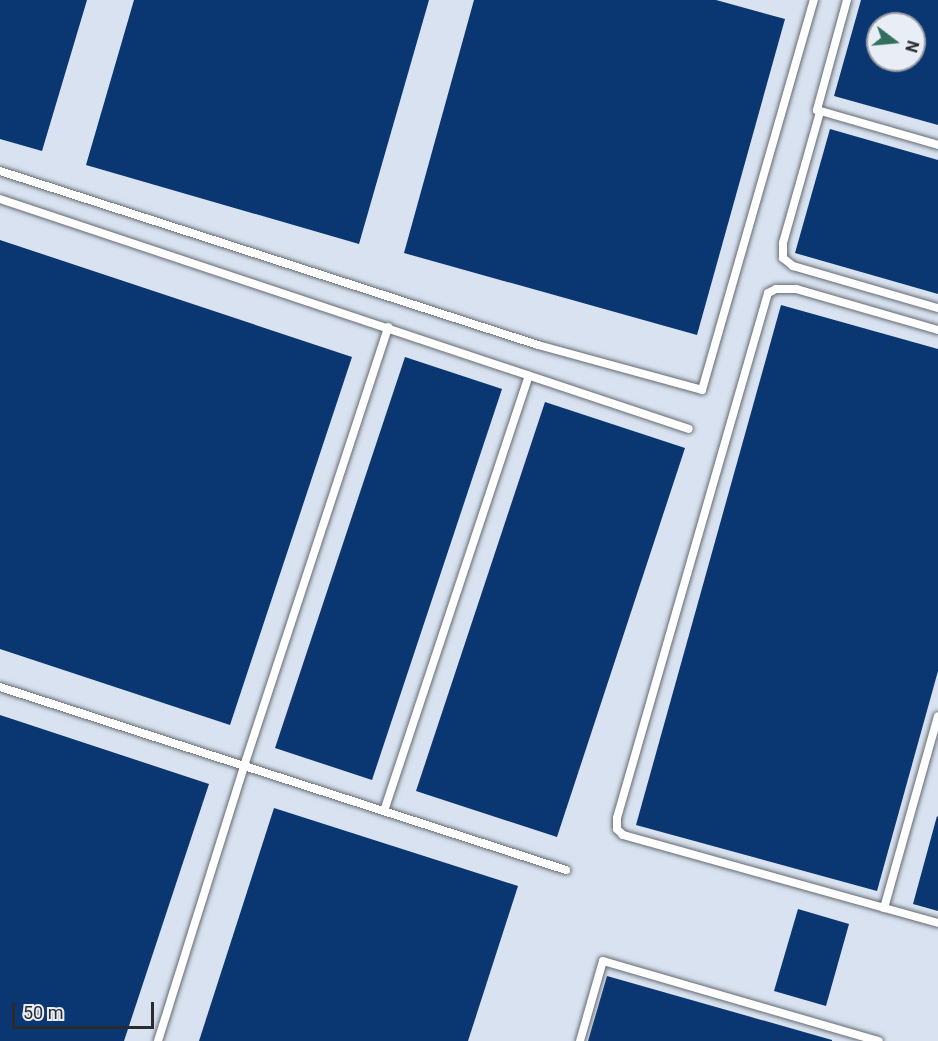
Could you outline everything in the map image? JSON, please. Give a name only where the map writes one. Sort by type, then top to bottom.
[{"type":"lane","points":[[0,171],[527,342],[702,390],[814,0]]},
{"type":"lane","points":[[847,0],[817,110],[938,145]]},
{"type":"lane","points":[[820,111],[783,243],[783,258],[793,266],[938,308]]},
{"type":"lane","points":[[0,199],[689,429]]},
{"type":"lane","points":[[938,330],[796,290],[776,289],[768,293],[617,818],[617,829],[623,835],[938,923]]},
{"type":"lane","points":[[158,1041],[244,766],[388,327]]},
{"type":"lane","points":[[384,811],[529,375]]},
{"type":"lane","points":[[0,687],[566,870]]},
{"type":"lane","points":[[884,908],[938,716]]},
{"type":"lane","points":[[580,1041],[603,961],[879,1041]]},
{"type":"shaded area","points":[[0,0],[938,0],[938,1041],[0,1041]]},
{"type":"building","points":[[0,0],[87,0],[42,151],[0,139]]},
{"type":"building","points":[[134,0],[429,0],[359,244],[86,165]]},
{"type":"building","points":[[474,0],[716,0],[785,19],[697,335],[404,253]]},
{"type":"building","points":[[861,0],[938,0],[938,125],[834,96]]},
{"type":"building","points":[[830,129],[938,160],[938,294],[795,253]]},
{"type":"building","points":[[0,240],[352,357],[230,725],[0,649]]},
{"type":"building","points":[[781,305],[938,349],[938,671],[877,891],[636,825]]},
{"type":"building","points":[[405,357],[502,389],[372,780],[275,748]]},
{"type":"building","points":[[545,402],[685,448],[557,837],[416,791]]},
{"type":"building","points":[[0,715],[209,784],[124,1041],[0,1041]]},
{"type":"building","points":[[274,808],[518,886],[468,1041],[199,1041]]},
{"type":"building","points":[[938,817],[938,911],[913,904]]},
{"type":"building","points":[[798,909],[849,924],[826,1006],[774,991]]},
{"type":"building","points":[[607,976],[832,1040],[832,1041],[588,1041]]}]
